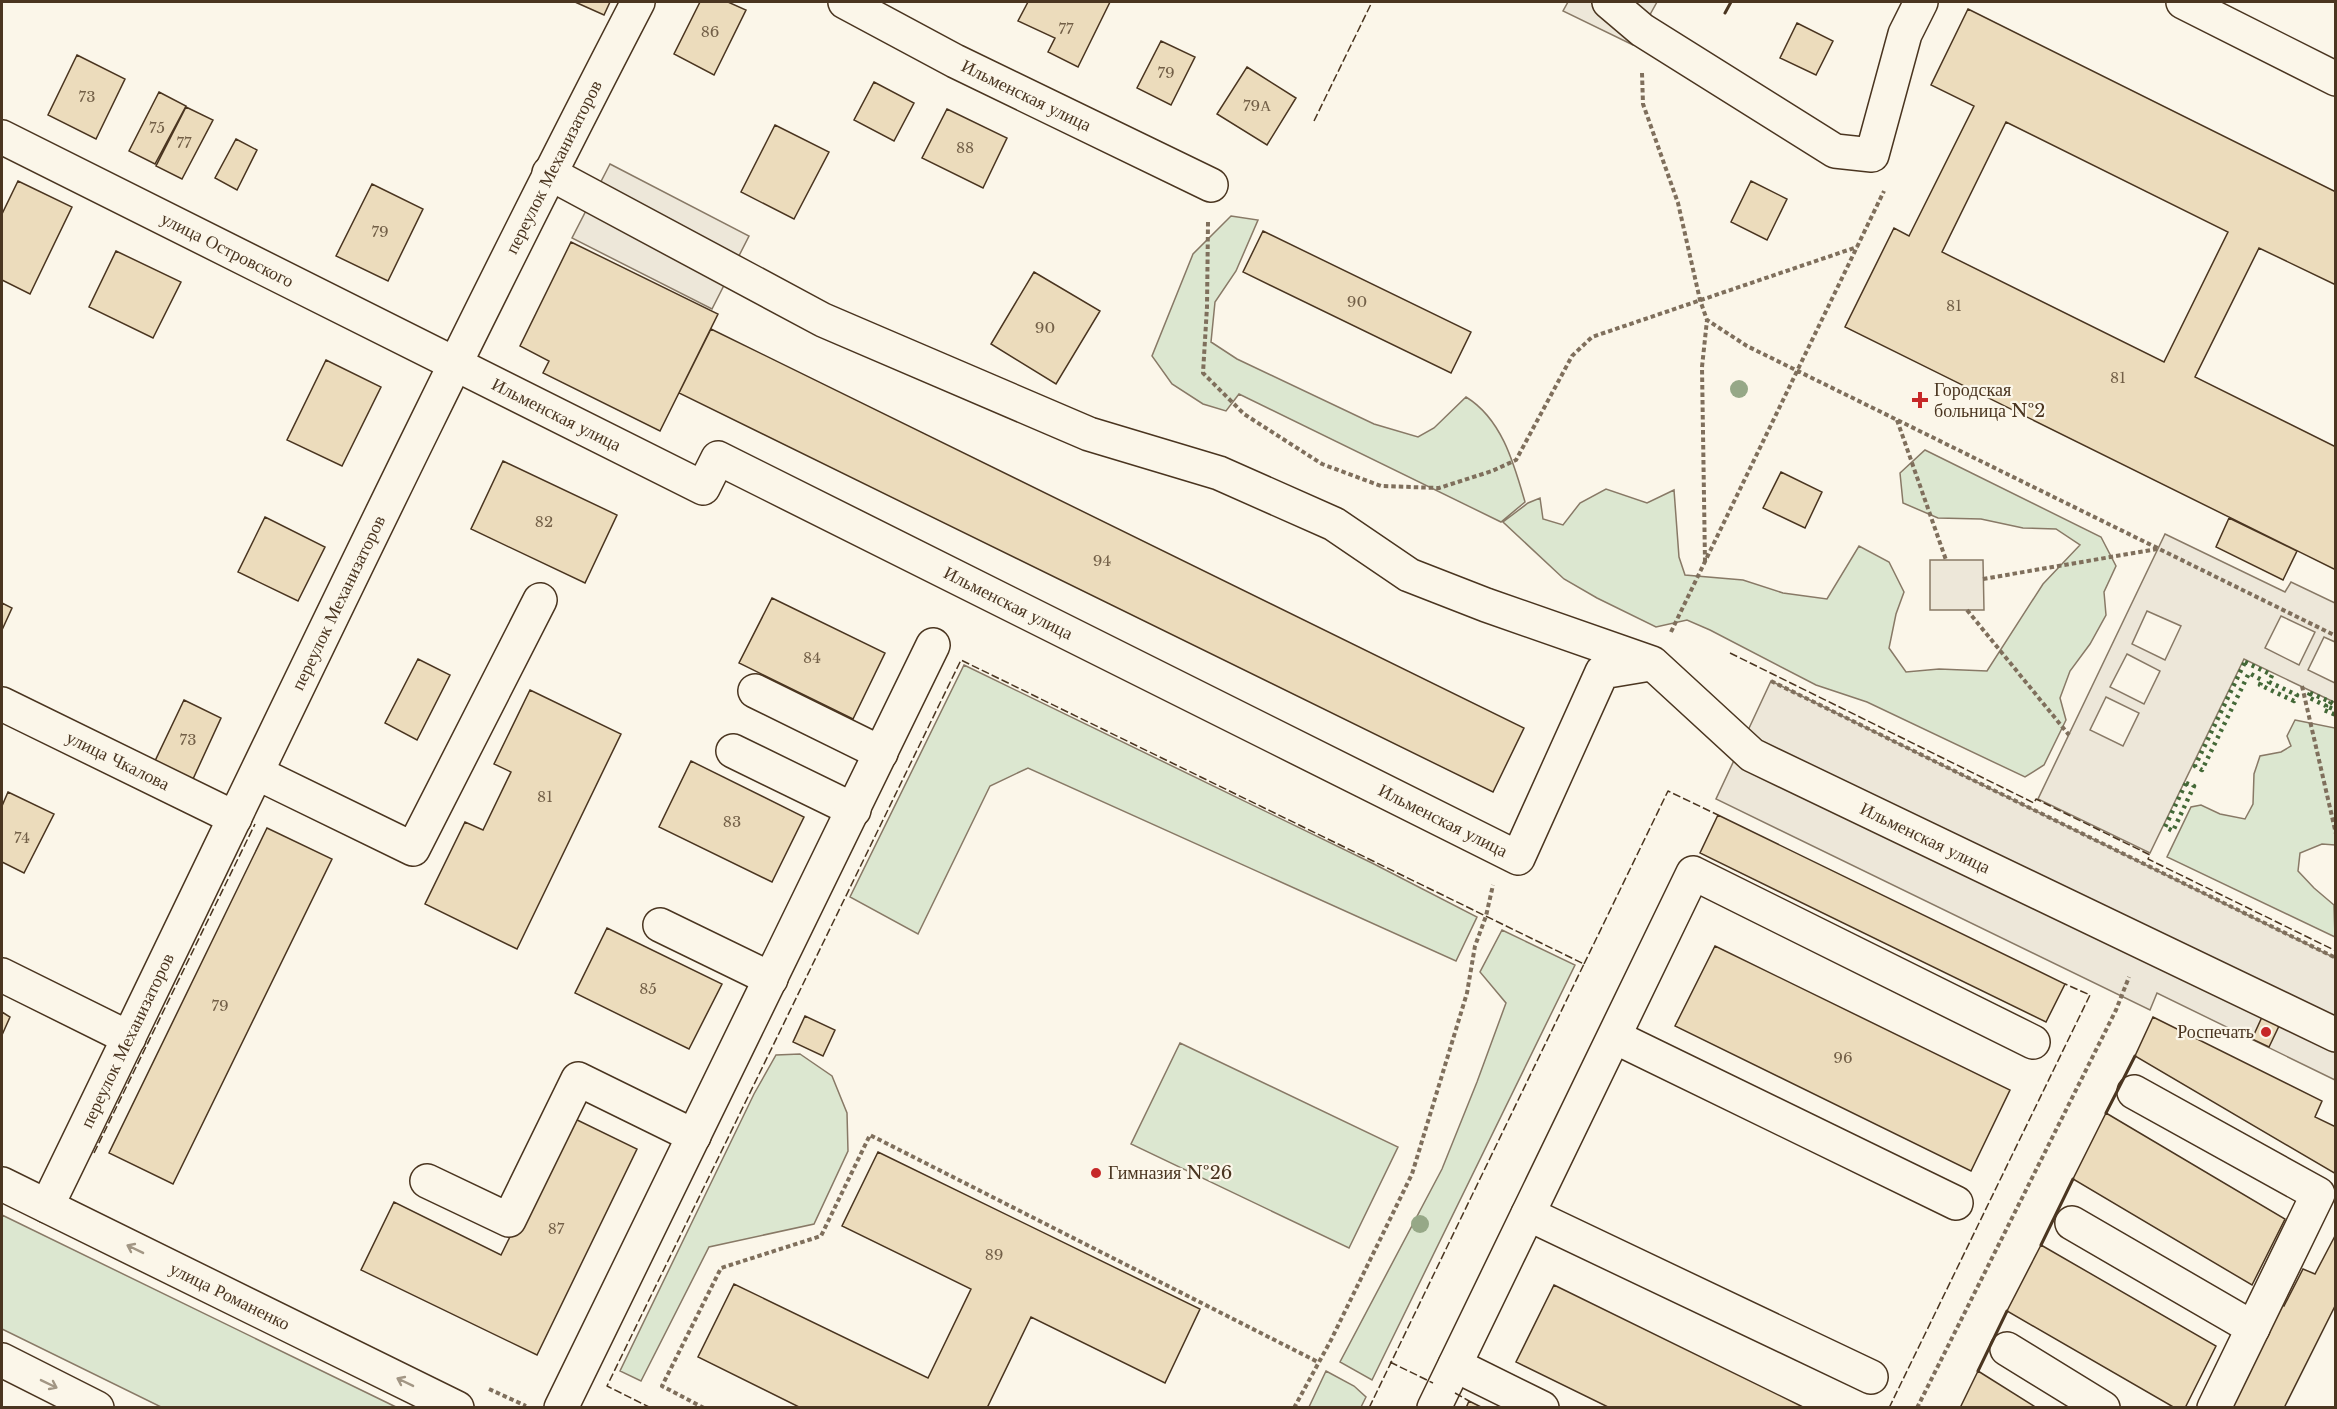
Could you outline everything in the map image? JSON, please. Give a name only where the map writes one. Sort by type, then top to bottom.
[{"type":"street","name":"переулок Механизаторов","points":[[47,1206],[454,364],[549,173],[638,2]]},
{"type":"street","name":"Ильменская улица","points":[[845,2],[955,61],[1211,185]]},
{"type":"street","points":[[1609,2],[1642,30],[1835,151],[1872,155],[1905,34],[1921,2]]},
{"type":"street","points":[[2183,2],[2336,79]]},
{"type":"street","name":"улица Островского","points":[[2,137],[454,364]]},
{"type":"street","points":[[549,173],[823,320],[1089,434],[1229,478],[1334,524],[1408,576],[1652,663]]},
{"type":"street","name":"Ильменская улица","points":[[454,364],[703,488],[717,458],[1518,858],[1602,672],[1652,663],[1752,754],[2336,1035]]},
{"type":"street","points":[[257,773],[413,849],[540,600]]},
{"type":"street","points":[[561,1407],[933,645]]},
{"type":"street","points":[[755,691],[881,753]]},
{"type":"street","name":"улица Чкалова","points":[[2,704],[235,818]]},
{"type":"street","points":[[733,751],[854,810]]},
{"type":"street","points":[[1434,1407],[1694,873],[2033,1041]]},
{"type":"street","points":[[660,925],[771,978]]},
{"type":"street","points":[[2,975],[129,1038]]},
{"type":"street","points":[[1615,1037],[1956,1203]]},
{"type":"street","points":[[428,1181],[509,1220],[578,1079],[694,1136]]},
{"type":"street","points":[[2134,1092],[2318,1194],[2214,1407]]},
{"type":"street","name":"улица Романенко","points":[[2,1184],[457,1407]]},
{"type":"street","points":[[1528,1214],[1872,1377]]},
{"type":"street","points":[[2072,1223],[2253,1328]]},
{"type":"street","points":[[2007,1349],[2103,1407]]},
{"type":"street","points":[[2,1360],[97,1407]]},
{"type":"street","points":[[1455,1365],[1542,1407]]},
{"type":"path","points":[[1642,30],[1643,104],[1678,203],[1700,300],[1707,320],[1702,367],[1705,563]]},
{"type":"path","points":[[1652,663],[1666,644],[1884,192],[1872,155]]},
{"type":"path","points":[[1211,185],[1203,373],[1244,414],[1322,464],[1381,486],[1439,488],[1492,471],[1516,460],[1572,356],[1592,337],[1857,248]]},
{"type":"path","points":[[1707,320],[1747,346],[2336,636]]},
{"type":"path","points":[[1897,420],[1946,560]]},
{"type":"path","points":[[1983,579],[2158,548]]},
{"type":"path","points":[[1967,610],[2069,735]]},
{"type":"path","points":[[1771,681],[2336,958]]},
{"type":"path","points":[[2302,687],[2336,834]]},
{"type":"path","points":[[1294,1407],[1331,1341],[1412,1174],[1467,993],[1475,946],[1486,916]]},
{"type":"path","points":[[1917,1407],[2116,1010],[2143,941]]},
{"type":"path","points":[[704,1407],[662,1386],[721,1268],[821,1236],[870,1135],[1318,1362]]},
{"type":"green space","points":[[1231,216],[1258,220],[1236,271],[1215,302],[1211,342],[1237,359],[1374,424],[1418,437],[1434,428],[1466,397],[1489,417],[1498,430],[1511,458],[1525,502],[1501,522],[1239,394],[1226,411],[1203,404],[1172,384],[1152,356],[1193,254]]},
{"type":"green space","points":[[1925,450],[2101,537],[2116,566],[2104,592],[2106,615],[2090,644],[2070,671],[2060,698],[2066,720],[2044,765],[2025,777],[1867,702],[1816,685],[1687,620],[1656,627],[1564,579],[1503,522],[1528,503],[1540,498],[1543,519],[1563,525],[1580,503],[1606,489],[1647,503],[1674,490],[1679,557],[1685,575],[1743,580],[1783,593],[1827,599],[1859,546],[1889,562],[1904,592],[1896,614],[1889,648],[1906,672],[1939,669],[1987,671],[2043,584],[2080,545],[2056,529],[2023,528],[1981,519],[1938,518],[1903,503],[1900,473]]},
{"type":"green space","points":[[964,665],[1374,864],[1477,917],[1456,961],[1028,768],[990,786],[918,934],[850,897]]},
{"type":"green space","points":[[2295,720],[2335,728],[2335,845],[2322,844],[2300,853],[2298,871],[2334,905],[2335,937],[2167,857],[2191,807],[2201,805],[2220,814],[2245,819],[2253,804],[2254,774],[2260,756],[2281,752],[2291,746],[2287,736]]},
{"type":"green space","points":[[1502,930],[1575,965],[1372,1380],[1340,1362],[1442,1169],[1477,1082],[1506,1003],[1480,972]]},
{"type":"green space","points":[[1180,1043],[1398,1147],[1349,1248],[1131,1144]]},
{"type":"green space","points":[[800,1054],[832,1076],[847,1113],[848,1151],[814,1224],[709,1247],[641,1381],[620,1371],[754,1094],[776,1055]]},
{"type":"green space","points":[[2,1215],[396,1407],[161,1407],[2,1329]]},
{"type":"green space","points":[[1326,1371],[1354,1386],[1366,1397],[1361,1407],[1309,1407]]},
{"type":"shaded area","points":[[1568,2],[1657,2],[1633,45],[1563,11]]},
{"type":"shaded area","points":[[610,164],[749,236],[712,309],[572,238]]},
{"type":"shaded area","points":[[2165,534],[2285,592],[2291,582],[2335,603],[2335,642],[2324,637],[2308,670],[2335,683],[2336,703],[2244,659],[2150,853],[2038,799]],"holes":[[[2147,611],[2181,626],[2165,660],[2132,644]],[[2281,616],[2315,632],[2299,665],[2265,648]],[[2127,654],[2160,671],[2144,704],[2110,687]],[[2106,697],[2139,713],[2123,746],[2090,730]]]},
{"type":"shaded area","points":[[1930,560],[1983,560],[1984,610],[1930,610]]},
{"type":"shaded area","points":[[1771,681],[2335,958],[2335,1080],[2157,993],[2150,1010],[1716,799]]},
{"type":"building","points":[[575,2],[610,2],[604,15]]},
{"type":"building","points":[[700,2],[728,2],[746,10],[714,75],[674,54]]},
{"type":"building","points":[[1028,2],[1110,2],[1078,67],[1048,52],[1055,38],[1018,21]]},
{"type":"building","points":[[1968,9],[2336,192],[2336,285],[2259,248],[2195,377],[2336,447],[2336,570],[1845,327],[1894,228],[1909,236],[1974,106],[1931,85]],"holes":[[[2006,122],[2228,232],[2164,362],[1942,252]]]},
{"type":"building","points":[[1797,23],[1833,41],[1816,75],[1780,58]]},
{"type":"building","points":[[1161,41],[1195,57],[1171,105],[1137,88]]},
{"type":"building","points":[[77,55],[125,79],[96,139],[48,115]]},
{"type":"building","points":[[1247,67],[1296,98],[1267,145],[1217,114]]},
{"type":"building","points":[[874,82],[914,103],[894,141],[854,120]]},
{"type":"building","points":[[159,92],[186,106],[155,164],[129,151]]},
{"type":"building","points":[[186,107],[213,120],[182,179],[156,166]]},
{"type":"building","points":[[947,109],[1007,138],[983,188],[922,158]]},
{"type":"building","points":[[775,125],[829,152],[794,219],[741,192]]},
{"type":"building","points":[[236,139],[257,150],[237,190],[215,178]]},
{"type":"building","points":[[18,181],[72,207],[30,294],[2,280],[2,214]]},
{"type":"building","points":[[1751,181],[1787,199],[1767,240],[1731,222]]},
{"type":"building","points":[[372,184],[423,209],[388,281],[336,256]]},
{"type":"building","points":[[1263,231],[1471,332],[1451,373],[1243,272]]},
{"type":"building","points":[[571,242],[718,314],[660,431],[543,373],[549,361],[520,346]]},
{"type":"building","points":[[116,251],[181,282],[153,338],[89,307]]},
{"type":"building","points":[[1034,272],[1100,311],[1056,384],[991,344]]},
{"type":"building","points":[[711,329],[1524,728],[1493,792],[679,393]]},
{"type":"building","points":[[326,360],[381,387],[342,466],[287,440]]},
{"type":"building","points":[[503,461],[617,515],[585,583],[471,529]]},
{"type":"building","points":[[1781,472],[1822,492],[1805,528],[1763,508]]},
{"type":"building","points":[[265,517],[325,547],[298,601],[238,572]]},
{"type":"building","points":[[2229,518],[2297,551],[2283,580],[2216,547]]},
{"type":"building","points":[[772,598],[885,653],[853,719],[739,663]]},
{"type":"building","points":[[2,603],[12,608],[2,630]]},
{"type":"building","points":[[418,659],[450,675],[417,740],[385,723]]},
{"type":"building","points":[[530,690],[621,734],[517,949],[425,904],[465,822],[483,830],[511,772],[494,764]]},
{"type":"building","points":[[184,700],[221,718],[193,779],[155,761]]},
{"type":"building","points":[[691,761],[804,817],[772,882],[659,827]]},
{"type":"building","points":[[8,792],[54,814],[24,873],[2,862],[2,806]]},
{"type":"building","points":[[1718,815],[2065,984],[2046,1022],[1700,853]]},
{"type":"building","points":[[267,828],[332,859],[173,1184],[109,1153]]},
{"type":"building","points":[[607,928],[722,984],[689,1049],[575,993]]},
{"type":"building","points":[[1715,946],[2010,1090],[1971,1171],[1675,1026]]},
{"type":"building","points":[[2,1012],[10,1017],[2,1035]]},
{"type":"building","points":[[805,1016],[835,1030],[823,1056],[793,1042]]},
{"type":"building","points":[[2153,1017],[2322,1101],[2315,1117],[2336,1127],[2336,1174],[2135,1056]]},
{"type":"building","name":"Роспечать","points":[[2262,1017],[2279,1026],[2269,1047],[2252,1039]]},
{"type":"building","points":[[2106,1113],[2285,1219],[2252,1285],[2073,1179]]},
{"type":"building","points":[[569,1116],[637,1149],[537,1355],[361,1270],[394,1202],[501,1255]]},
{"type":"building","points":[[878,1152],[1200,1309],[1165,1383],[1031,1317],[988,1406],[992,1408],[801,1408],[698,1357],[734,1284],[928,1378],[971,1289],[842,1226]]},
{"type":"building","points":[[2336,1234],[2336,1304],[2284,1408],[2228,1408],[2279,1303],[2284,1306],[2303,1269],[2315,1274]]},
{"type":"building","points":[[2041,1245],[2216,1346],[2185,1408],[2175,1408],[2007,1311]]},
{"type":"building","points":[[1554,1285],[1805,1408],[1610,1408],[1516,1362]]},
{"type":"building","points":[[1978,1371],[2037,1408],[1960,1408]]},
{"type":"building","points":[[1469,1401],[1483,1408],[1466,1408]]},
{"type":"hedge","points":[[2245,662],[2272,675],[2269,682],[2297,695],[2294,701],[2260,685],[2262,680],[2249,673],[2202,770],[2195,766],[2245,662]]},
{"type":"hedge","points":[[2310,693],[2308,697],[2326,706],[2324,710],[2336,715]]},
{"type":"hedge","points":[[2310,693],[2331,702],[2328,707],[2336,710]]},
{"type":"hedge","points":[[2186,783],[2194,786],[2173,831],[2165,827],[2186,783]]},
{"type":"fence","points":[[1314,121],[1372,2]]},
{"type":"fence","points":[[1730,653],[2034,803],[2036,799],[2150,855],[2148,859],[2336,951]]},
{"type":"fence","points":[[651,1408],[607,1386],[961,660],[1584,964],[1369,1408]]},
{"type":"fence","points":[[1584,964],[1668,791],[1718,815]]},
{"type":"fence","points":[[94,1153],[255,824]]},
{"type":"fence","points":[[1889,1408],[2090,995],[2065,984]]},
{"type":"fence","points":[[1390,1362],[1433,1383]]},
{"type":"fence","points":[[1455,1393],[1469,1401]]},
{"type":"wall","points":[[1725,13],[1731,2]]},
{"type":"wall","points":[[2106,1113],[2135,1056]]},
{"type":"wall","points":[[2041,1245],[2073,1179]]},
{"type":"wall","points":[[1978,1371],[2007,1311]]},
{"type":"place","name":"Городская больница №2","points":[[1920,400]]},
{"type":"place","name":"Роспечать","points":[[2266,1032]]},
{"type":"place","name":"Гимназия №26","points":[[1096,1173]]}]
